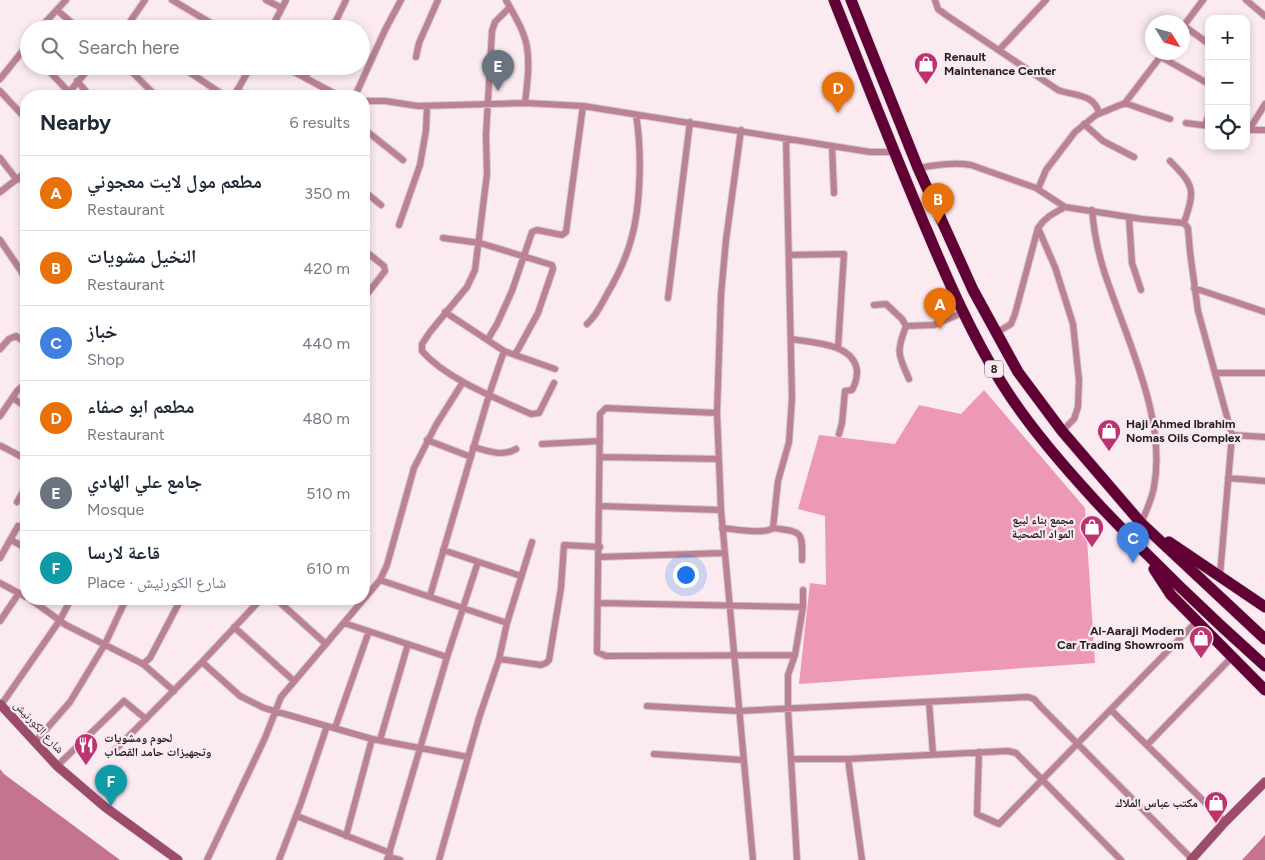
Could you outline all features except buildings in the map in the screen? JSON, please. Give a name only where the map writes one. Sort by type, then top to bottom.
[{"type":"highway","name":"8","points":[[834,0],[930,237],[964,312],[1001,382],[1058,458],[1142,551],[1265,666]]},
{"type":"highway","name":"8","points":[[852,0],[918,168],[974,290],[1018,372],[1062,431],[1141,523],[1265,639]]},
{"type":"highway","points":[[980,342],[990,342],[996,333]]},
{"type":"highway","points":[[1001,382],[1002,374],[1007,369],[1018,372]]},
{"type":"highway","points":[[1141,523],[1265,607]]},
{"type":"highway","points":[[1142,551],[1171,595],[1265,690]]},
{"type":"street","points":[[48,20],[66,0]]},
{"type":"street","points":[[131,20],[145,0]]},
{"type":"street","points":[[172,0],[206,20]]},
{"type":"street","points":[[266,0],[282,8]]},
{"type":"street","points":[[276,20],[286,0]]},
{"type":"street","points":[[336,20],[346,0]]},
{"type":"street","points":[[370,64],[400,0]]},
{"type":"street","points":[[416,57],[419,44],[438,0]]},
{"type":"street","points":[[506,0],[519,24],[527,47],[528,76],[525,103]]},
{"type":"street","points":[[935,0],[938,9],[1058,90],[1093,100],[1099,113]]},
{"type":"street","points":[[999,50],[1030,20],[1046,0]]},
{"type":"street","points":[[1190,18],[1203,0]]},
{"type":"street","points":[[1246,0],[1265,16]]},
{"type":"street","points":[[510,7],[495,22],[492,31],[487,104],[487,174],[480,243],[475,270],[470,282],[422,344],[422,352],[428,359],[463,382],[532,414],[539,413],[554,383]]},
{"type":"street","points":[[57,10],[69,20]]},
{"type":"street","points":[[1190,32],[1205,41]]},
{"type":"street","points":[[0,79],[20,56]]},
{"type":"street","points":[[1038,189],[1046,170],[1075,132],[1099,113],[1125,103],[1159,60]]},
{"type":"street","points":[[1171,60],[1205,81]]},
{"type":"street","points":[[52,75],[65,90]]},
{"type":"street","points":[[71,90],[82,75]]},
{"type":"street","points":[[135,75],[150,90]]},
{"type":"street","points":[[194,75],[216,90]]},
{"type":"street","points":[[238,90],[246,75]]},
{"type":"street","points":[[300,75],[328,90]]},
{"type":"street","points":[[358,90],[365,75]]},
{"type":"street","points":[[78,80],[86,90]]},
{"type":"street","points":[[0,91],[20,113]]},
{"type":"street","points":[[370,101],[427,106],[525,103],[583,106],[870,152],[894,152]]},
{"type":"street","points":[[1125,103],[1170,119]]},
{"type":"street","points":[[1250,127],[1265,104]]},
{"type":"street","points":[[399,225],[420,165],[426,130],[427,106]]},
{"type":"street","points":[[488,339],[512,291],[532,232],[537,230],[562,235],[566,232],[583,106]]},
{"type":"street","points":[[587,324],[600,309],[612,286],[631,240],[638,191],[640,157],[640,137],[636,115]]},
{"type":"street","points":[[668,298],[690,122]]},
{"type":"street","points":[[1186,123],[1205,126]]},
{"type":"street","points":[[1084,124],[1103,141],[1134,157]]},
{"type":"street","points":[[741,130],[727,232],[722,286],[717,413],[720,510],[753,860]]},
{"type":"street","points":[[1250,130],[1265,130]]},
{"type":"street","points":[[370,135],[403,160]]},
{"type":"street","points":[[773,528],[778,481],[789,442],[792,398],[788,291],[786,139]]},
{"type":"street","points":[[832,146],[834,193]]},
{"type":"street","points":[[0,158],[17,180]]},
{"type":"street","points":[[1170,161],[1186,177],[1191,187],[1192,198],[1184,223]]},
{"type":"street","points":[[918,168],[960,163],[971,165],[1038,189],[1065,207],[1184,223],[1188,228],[1198,311],[1232,435],[1220,575]]},
{"type":"street","points":[[0,192],[20,178]]},
{"type":"street","points":[[370,196],[381,205]]},
{"type":"street","points":[[996,333],[1010,324],[1015,314],[1038,228],[1044,219],[1065,207]]},
{"type":"street","points":[[1092,210],[1095,236],[1104,272],[1150,405],[1157,452],[1154,488],[1141,523]]},
{"type":"street","points":[[1129,217],[1132,263],[1141,290]]},
{"type":"street","points":[[1038,228],[1055,267],[1073,324],[1079,380],[1078,407],[1074,419],[1062,431]]},
{"type":"street","points":[[443,238],[480,243],[548,262],[552,265],[553,269],[538,313],[515,355]]},
{"type":"street","points":[[0,240],[20,270]]},
{"type":"street","points":[[789,255],[844,254],[838,348]]},
{"type":"street","points":[[370,255],[384,266],[385,271],[370,290]]},
{"type":"street","points":[[1194,288],[1265,312]]},
{"type":"street","points":[[874,305],[886,304],[906,326]]},
{"type":"street","points":[[445,312],[504,351],[555,370]]},
{"type":"street","points":[[906,326],[934,325],[964,312]]},
{"type":"street","points":[[906,326],[898,354],[909,379]]},
{"type":"street","points":[[0,349],[9,339],[16,336],[20,339]]},
{"type":"street","points":[[791,339],[838,348],[850,354],[856,364],[856,383],[852,390],[845,392],[839,434]]},
{"type":"street","points":[[430,596],[473,447],[504,351]]},
{"type":"street","points":[[1216,373],[1265,373]]},
{"type":"street","points":[[370,592],[380,580],[390,558],[414,468],[427,440],[463,382]]},
{"type":"street","points":[[0,416],[20,388]]},
{"type":"street","points":[[13,398],[20,403]]},
{"type":"street","points":[[717,413],[606,408],[600,414],[600,546],[598,557],[597,652],[601,655],[795,655]]},
{"type":"street","points":[[1232,435],[1265,437]]},
{"type":"street","points":[[427,440],[470,457]]},
{"type":"street","points":[[542,444],[600,441]]},
{"type":"street","points":[[1,446],[20,456]]},
{"type":"street","points":[[473,447],[500,454],[516,449]]},
{"type":"street","points":[[600,457],[718,459]]},
{"type":"street","points":[[1228,478],[1265,481]]},
{"type":"street","points":[[17,502],[20,497]]},
{"type":"street","points":[[599,506],[720,510]]},
{"type":"street","points":[[0,558],[18,526]]},
{"type":"street","points":[[722,528],[764,531],[773,528],[794,531],[803,540],[802,560]]},
{"type":"street","points":[[11,540],[20,545]]},
{"type":"street","points":[[439,860],[532,542]]},
{"type":"street","points":[[499,659],[541,665],[549,660],[561,588],[564,544],[600,546]]},
{"type":"street","points":[[443,550],[521,576]]},
{"type":"street","points":[[598,557],[724,553]]},
{"type":"street","points":[[388,857],[447,657],[478,562]]},
{"type":"street","points":[[380,580],[507,623]]},
{"type":"street","points":[[0,583],[19,593],[0,621]]},
{"type":"street","points":[[797,860],[788,709],[788,675],[795,655],[803,607],[803,590]]},
{"type":"street","points":[[598,603],[803,607]]},
{"type":"street","points":[[39,605],[81,633],[143,664],[174,691]]},
{"type":"street","points":[[0,704],[60,620],[68,605]]},
{"type":"street","points":[[35,742],[70,702],[105,644],[123,605]]},
{"type":"street","points":[[143,664],[150,658],[178,605]]},
{"type":"street","points":[[112,753],[202,662],[254,605]]},
{"type":"street","points":[[283,605],[326,644]]},
{"type":"street","points":[[207,860],[265,738],[281,697],[359,605]]},
{"type":"street","points":[[979,752],[977,814],[999,824],[1196,622]]},
{"type":"street","points":[[344,623],[447,657]]},
{"type":"street","points":[[234,627],[294,680]]},
{"type":"street","points":[[335,728],[369,631]]},
{"type":"street","points":[[380,740],[408,644]]},
{"type":"street","points":[[1147,745],[1232,657]]},
{"type":"street","points":[[202,662],[240,696],[274,712],[372,739],[468,757]]},
{"type":"street","points":[[647,706],[738,711],[1028,697],[1034,700],[1192,859],[1225,822],[1265,782]]},
{"type":"street","points":[[58,766],[124,701],[146,719]]},
{"type":"street","points":[[930,702],[933,754]]},
{"type":"street","name":"شارع الكورنيش","points":[[0,704],[58,766],[105,808],[178,860]]},
{"type":"street","points":[[1111,710],[1225,822]]},
{"type":"street","points":[[279,860],[327,726]]},
{"type":"street","points":[[346,836],[372,739]]},
{"type":"street","points":[[792,759],[848,759],[1008,751],[1016,753],[1121,860]]},
{"type":"street","points":[[654,754],[743,760]]},
{"type":"street","points":[[848,759],[862,860]]},
{"type":"street","points":[[296,816],[346,836],[388,857],[400,860]]},
{"type":"shaded area","points":[[984,390],[1085,508],[1095,663],[799,684],[810,583],[826,585],[825,516],[798,509],[819,435],[895,444],[919,405],[961,414]]},
{"type":"shaded area","points":[[0,769],[4,774],[120,860],[0,860]]},
{"type":"shaded area","points":[[1265,835],[1265,860],[1242,860]]},
{"type":"place","name":"Renault Maintenance Center","points":[[926,85]]},
{"type":"place","name":"جامع علي الهادي","points":[[498,91]]},
{"type":"place","name":"مطعم ابو صفاء","points":[[838,113]]},
{"type":"place","name":"النخيل مشويات","points":[[938,224]]},
{"type":"place","name":"مطعم مول لايت معجوني","points":[[940,329]]},
{"type":"place","name":"Haji Ahmed Ibrahim Nomas Oils Complex","points":[[1109,452]]},
{"type":"place","name":"مجمع بناء لبيع المواد الصحية","points":[[1092,548]]},
{"type":"place","name":"خباز","points":[[1133,563]]},
{"type":"place","name":"Al-Aaraji Modern Car Trading Showroom","points":[[1201,659]]},
{"type":"place","name":"لحوم ومشويات وتجهيزات حامد القصاب","points":[[86,766]]},
{"type":"place","name":"قاعة لارسا","points":[[111,806]]},
{"type":"place","name":"مكتب عباس الملاك","points":[[1216,824]]}]
